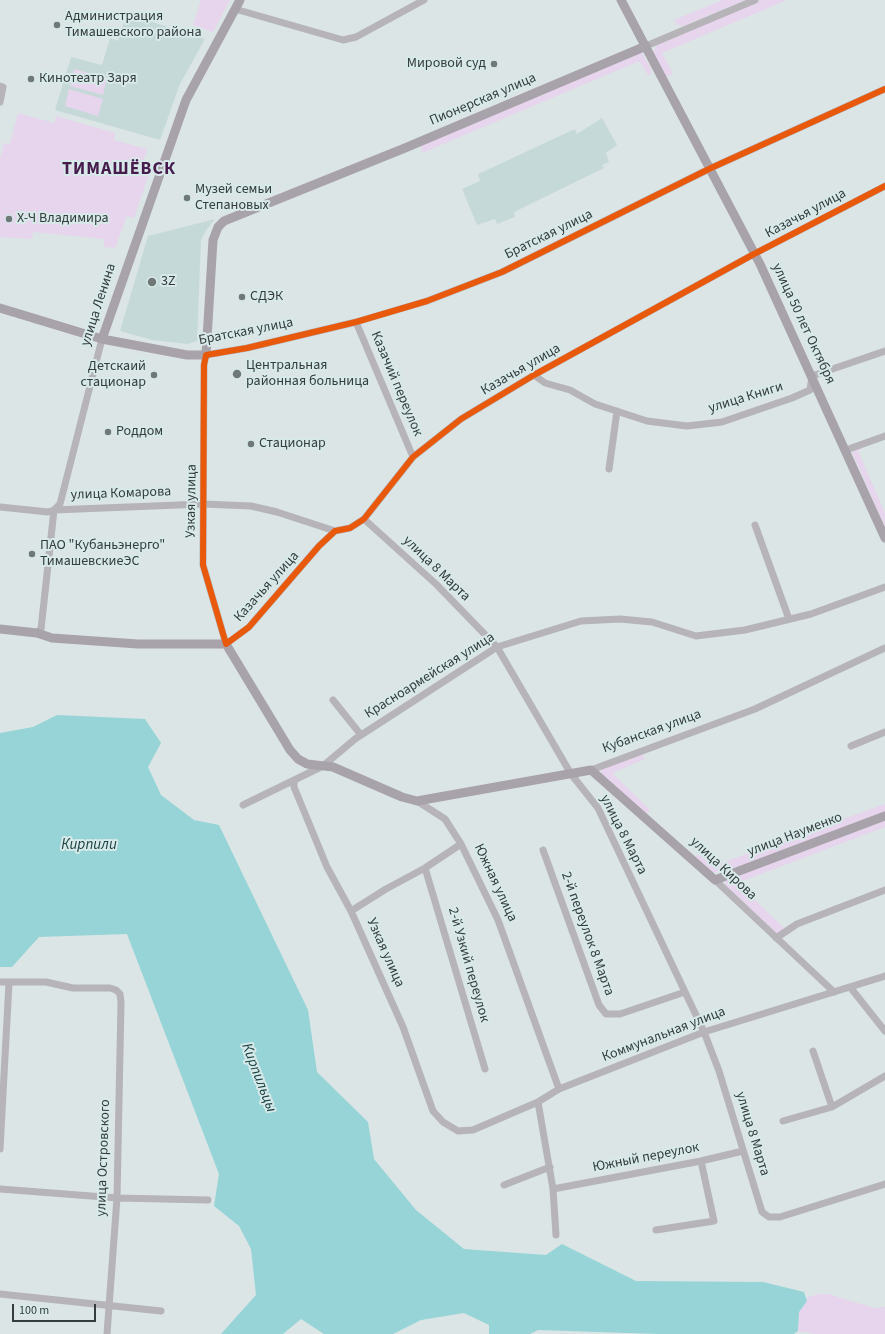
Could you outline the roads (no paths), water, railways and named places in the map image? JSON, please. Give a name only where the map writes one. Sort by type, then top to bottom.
[{"type":"main road","name":"улица Ленина","points":[[102,339],[186,100],[240,0]]},
{"type":"main road","name":"улица 50 лет Октября","points":[[620,0],[711,168],[754,254],[812,376],[885,538]]},
{"type":"main road","name":"Пионерская улица","points":[[221,224],[229,218],[400,150],[646,46]]},
{"type":"main road","name":"Узкая улица","points":[[206,355],[213,240],[221,224]]},
{"type":"main road","name":"Братская улица","points":[[0,308],[102,339],[187,356],[206,355]]},
{"type":"main road","points":[[0,629],[37,633],[52,638],[138,644],[226,644]]},
{"type":"main road","name":"Узкая улица","points":[[226,644],[290,750],[302,762],[323,766]]},
{"type":"main road","name":"Южная улица","points":[[323,766],[334,767],[402,797],[417,801]]},
{"type":"main road","name":"Кубанская улица","points":[[417,801],[591,770]]},
{"type":"main road","name":"улица Кирова","points":[[591,770],[715,880]]},
{"type":"main road","name":"улица Науменко","points":[[715,880],[885,816]]},
{"type":"street","points":[[235,10],[343,40],[356,37],[424,0]]},
{"type":"street","name":"Пионерская улица","points":[[646,46],[755,0]]},
{"type":"street","points":[[0,102],[2,86]]},
{"type":"street","name":"Братская улица","points":[[206,355],[233,351],[356,322],[427,301],[502,272],[711,168],[885,88]]},
{"type":"street","name":"Казачья улица","points":[[226,644],[249,627],[319,546],[335,531],[350,528],[364,519],[413,457],[461,419],[534,376],[754,254],[885,186]]},
{"type":"street","name":"Казачий переулок","points":[[356,322],[413,457]]},
{"type":"street","name":"улица Ленина","points":[[37,633],[41,629],[54,510],[60,504],[102,339]]},
{"type":"street","points":[[812,376],[885,351]]},
{"type":"street","name":"Узкая улица","points":[[206,355],[204,365],[203,566],[226,644]]},
{"type":"street","name":"улица Книги","points":[[534,376],[545,382],[570,390],[595,404],[647,421],[687,426],[722,422],[810,390],[812,376]]},
{"type":"street","points":[[609,469],[617,411]]},
{"type":"street","points":[[846,450],[885,436]]},
{"type":"street","name":"улица Комарова","points":[[0,507],[48,512],[54,510],[203,504],[251,506],[277,512],[335,531]]},
{"type":"street","name":"улица 8 Марта","points":[[364,519],[437,585],[496,647],[571,774],[598,808],[704,1032],[720,1070],[762,1212],[769,1217],[780,1217],[885,1184]]},
{"type":"street","points":[[755,525],[788,619]]},
{"type":"street","name":"Красноармейская улица","points":[[243,805],[323,766],[360,735],[496,647],[581,620],[620,619],[652,622],[696,636],[745,630],[811,614],[885,587]]},
{"type":"street","name":"Кубанская улица","points":[[591,770],[755,709],[885,648]]},
{"type":"street","points":[[333,700],[360,735]]},
{"type":"street","points":[[851,746],[885,732]]},
{"type":"street","name":"Узкая улица","points":[[294,780],[294,787],[327,867],[351,912],[403,1027],[433,1111],[443,1122],[458,1131]]},
{"type":"street","name":"Южная улица","points":[[417,801],[445,819],[460,844],[498,920],[559,1089]]},
{"type":"street","points":[[351,912],[386,889],[426,868],[460,844]]},
{"type":"street","name":"2-й переулок 8 Марта","points":[[543,850],[599,1005],[606,1014],[620,1014],[685,992]]},
{"type":"street","name":"2-й Узкий переулок","points":[[426,868],[485,1069]]},
{"type":"street","name":"улица Кирова","points":[[715,880],[834,992]]},
{"type":"street","points":[[776,938],[797,924],[885,890]]},
{"type":"street","name":"Коммунальная улица","points":[[458,1131],[473,1130],[538,1102],[559,1089],[704,1032],[885,976]]},
{"type":"street","points":[[0,982],[9,983],[0,1148]]},
{"type":"street","name":"улица Островского","points":[[9,983],[46,982],[73,988],[110,988],[116,990],[120,994],[117,1198],[107,1334]]},
{"type":"street","points":[[850,987],[885,1031]]},
{"type":"street","points":[[813,1051],[832,1107]]},
{"type":"street","points":[[783,1121],[832,1107],[885,1076]]},
{"type":"street","points":[[538,1102],[550,1166],[556,1235]]},
{"type":"street","name":"Южный переулок","points":[[553,1189],[701,1161],[743,1151]]},
{"type":"street","points":[[656,1230],[714,1221],[701,1161]]},
{"type":"street","points":[[504,1185],[550,1166]]},
{"type":"street","points":[[0,1189],[117,1198],[208,1200]]},
{"type":"street","points":[[0,1294],[110,1307],[138,1307],[161,1311]]},
{"type":"water","name":"Кирпили","points":[[57,715],[145,719],[161,743],[148,767],[161,795],[194,820],[219,825],[308,1010],[317,1072],[368,1122],[374,1159],[416,1210],[464,1249],[546,1255],[562,1244],[636,1281],[763,1282],[804,1292],[807,1301],[799,1312],[798,1331],[794,1334],[659,1334],[538,1330],[530,1334],[489,1334],[489,1325],[464,1313],[421,1320],[393,1334],[324,1334],[301,1319],[283,1334],[221,1334],[256,1295],[251,1249],[239,1226],[214,1206],[219,1174],[127,934],[39,937],[12,967],[0,967],[0,733],[33,727]]},
{"type":"place","name":"Администрация Тимашевского района","points":[[57,25]]},
{"type":"place","name":"Мировой суд","points":[[494,64]]},
{"type":"place","name":"Кинотеатр Заря","points":[[31,79]]},
{"type":"place","name":"Музей семьи Степановых","points":[[187,198]]},
{"type":"place","name":"Х-Ч Владимира","points":[[9,219]]},
{"type":"place","name":"3Z","points":[[152,282]]},
{"type":"place","name":"СДЭК","points":[[242,297]]},
{"type":"place","name":"Центральная районная больница","points":[[237,374]]},
{"type":"place","name":"Детскаий стационар","points":[[154,375]]},
{"type":"place","name":"Роддом","points":[[108,432]]},
{"type":"place","name":"Стационар","points":[[251,444]]},
{"type":"place","name":"ПАО \"Кубаньэнерго\" ТимашевскиеЭС","points":[[32,554]]},
{"type":"district","name":"ТИМАШЁВСК","points":[[119,170]]},
{"type":"water label","name":"Кирпильцы","points":[[258,1078]]}]
